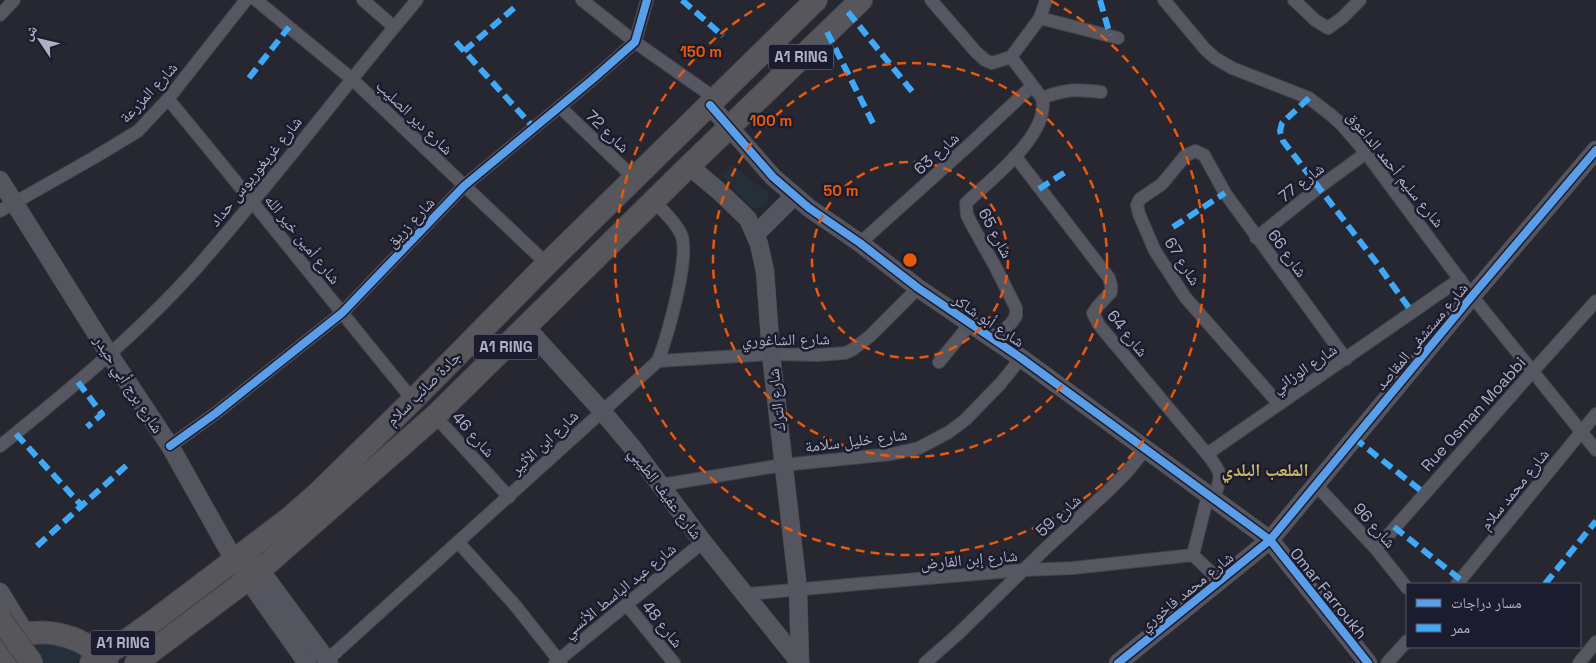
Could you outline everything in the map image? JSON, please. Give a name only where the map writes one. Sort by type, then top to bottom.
[{"type":"highway","name":"جادة صائب سلام","points":[[100,660],[291,517],[317,494],[413,400],[546,264],[816,0]]},
{"type":"highway","name":"جادة صائب سلام","points":[[136,663],[253,575],[435,416],[861,0]]},
{"type":"highway","points":[[0,620],[32,663]]},
{"type":"highway","points":[[0,644],[14,637],[26,634],[42,632],[58,634],[74,638],[88,646],[100,660]]},
{"type":"highway","points":[[0,656],[6,663]]},
{"type":"street","points":[[0,15],[14,0]]},
{"type":"street","name":"شارع المزرعة","points":[[7,208],[138,131],[168,99],[246,0]]},
{"type":"street","name":"شارع دير الصليب","points":[[256,0],[352,79],[546,264]]},
{"type":"street","points":[[363,0],[394,27]]},
{"type":"street","name":"شارع غريغوريوس حداد","points":[[0,446],[78,382],[149,318],[193,272],[416,0]]},
{"type":"street","points":[[582,0],[713,102]]},
{"type":"street","points":[[635,42],[647,0]]},
{"type":"street","points":[[930,0],[976,52],[985,60],[992,62],[1011,57],[1040,18],[1046,0]]},
{"type":"street","name":"شارع سليم أحمد الداعوق","points":[[1164,0],[1205,49],[1232,68],[1308,98],[1331,115],[1366,153],[1472,296],[1596,450]]},
{"type":"street","points":[[1294,0],[1320,24],[1328,28],[1342,18],[1360,0]]},
{"type":"street","points":[[1040,18],[1118,38]]},
{"type":"street","name":"شارع زريق","points":[[170,446],[216,413],[342,313],[464,186],[635,42]]},
{"type":"street","points":[[1011,57],[1042,98],[1067,90],[1082,89],[1101,92]]},
{"type":"street","name":"شارع 63","points":[[860,243],[970,145],[1032,86]]},
{"type":"street","name":"شارع 65","points":[[995,340],[1016,316],[1016,308],[965,208],[966,203],[1027,143],[1036,129],[1044,106],[1042,98]]},
{"type":"street","name":"شارع أمين خير الله","points":[[168,99],[413,400]]},
{"type":"street","name":"شارع أبو شاكر","points":[[713,102],[730,127],[773,177],[794,196],[860,243],[918,288],[995,340],[1270,540]]},
{"type":"street","name":"شارع 72","points":[[560,107],[635,179]]},
{"type":"street","name":"شارع مستشفى المقاصد","points":[[1270,540],[1472,296],[1596,150]]},
{"type":"street","name":"شارع 67","points":[[1209,164],[1200,152],[1195,151],[1185,156],[1162,184],[1140,199],[1138,205],[1139,214],[1155,251],[1185,297],[1279,404]]},
{"type":"street","name":"شارع 77","points":[[1256,238],[1318,188],[1366,153]]},
{"type":"street","name":"شارع 64","points":[[1015,156],[1109,278],[1112,285],[1111,292],[1093,313],[1099,325],[1207,454]]},
{"type":"street","name":"شارع 66","points":[[1209,164],[1224,193],[1346,359]]},
{"type":"street","name":"شارع الترك","points":[[689,166],[737,207],[748,219],[756,234],[765,271],[771,354],[798,589],[800,663]]},
{"type":"street","name":"شارع برج أبي حيدر","points":[[0,180],[7,208],[109,354],[170,446],[307,663]]},
{"type":"street","points":[[756,234],[794,196]]},
{"type":"street","name":"شارع ابن الأثير","points":[[327,662],[658,361],[671,323],[679,284],[683,245],[681,234],[654,201]]},
{"type":"street","name":"شارع الوزاني","points":[[1207,454],[1460,279]]},
{"type":"street","name":"شارع الشاغوري","points":[[658,361],[771,354],[818,355],[845,353],[870,336],[918,288]]},
{"type":"street","name":"Rue Osman Moabbi","points":[[1376,549],[1596,301]]},
{"type":"street","points":[[939,362],[970,324]]},
{"type":"street","name":"شارع عفيف الطيبي","points":[[526,327],[602,411],[800,663]]},
{"type":"street","name":"شارع خليل سلامة","points":[[662,485],[783,465],[892,454],[919,448],[949,432],[965,420],[1001,382],[1020,358]]},
{"type":"street","name":"شارع محمد سلام","points":[[1458,583],[1596,414]]},
{"type":"street","name":"شارع 46","points":[[435,416],[509,497]]},
{"type":"street","name":"شارع 59","points":[[926,663],[1109,490],[1131,468],[1145,450]]},
{"type":"street","points":[[1207,454],[1220,470],[1221,477],[1211,497],[1193,555],[1220,581]]},
{"type":"street","name":"شارع 96","points":[[1316,485],[1376,549],[1406,587]]},
{"type":"street","name":"شارع محمد فاخوري","points":[[1118,663],[1270,540]]},
{"type":"street","name":"Omar Farroukh","points":[[1270,540],[1368,663]]},
{"type":"street","points":[[458,542],[514,604],[558,662]]},
{"type":"street","name":"شارع عبد الباسط الأنسي","points":[[558,662],[704,542]]},
{"type":"street","name":"شارع إبن الفارض","points":[[747,594],[1024,570],[1073,568],[1193,555]]},
{"type":"street","name":"شارع برج أبي حيدر","points":[[253,575],[327,662]]},
{"type":"street","points":[[0,592],[26,634]]},
{"type":"street","name":"شارع 48","points":[[627,605],[674,663]]},
{"type":"street","points":[[1579,663],[1596,642]]},
{"type":"street","points":[[1387,663],[1406,643]]},
{"type":"shaded area","points":[[732,165],[768,193],[769,199],[763,207],[753,208],[735,191],[721,173]]},
{"type":"shaded area","points":[[25,642],[56,644],[84,658],[76,663],[0,663]]},
{"type":"marked path","points":[[682,0],[723,36]]},
{"type":"marked path","points":[[1100,0],[1110,35]]},
{"type":"marked path","points":[[464,51],[514,8]]},
{"type":"marked path","points":[[848,12],[915,95]]},
{"type":"marked path","points":[[249,78],[289,27]]},
{"type":"marked path","points":[[827,32],[874,125]]},
{"type":"marked path","points":[[456,42],[533,127]]},
{"type":"marked path","points":[[1309,98],[1282,123],[1280,131],[1283,141],[1412,312]]},
{"type":"marked path","points":[[1039,189],[1067,171]]},
{"type":"marked path","points":[[1173,227],[1225,193]]},
{"type":"marked path","points":[[78,382],[102,414],[87,427]]},
{"type":"marked path","points":[[16,434],[82,506]]},
{"type":"marked path","points":[[1354,438],[1424,493]]},
{"type":"marked path","points":[[37,546],[128,464]]},
{"type":"marked path","points":[[1546,583],[1596,521]]},
{"type":"marked path","points":[[1394,527],[1461,580]]},
{"type":"cycle path","points":[[170,446],[216,413],[342,313],[464,186],[635,42],[647,0]]},
{"type":"cycle path","points":[[710,105],[773,177],[809,208],[860,243],[918,288],[1021,358],[1270,540],[1368,663]]},
{"type":"cycle path","points":[[1118,663],[1270,540],[1472,296],[1596,150]]},
{"type":"district","name":"الملعب البلدي","points":[[1265,470]]}]
